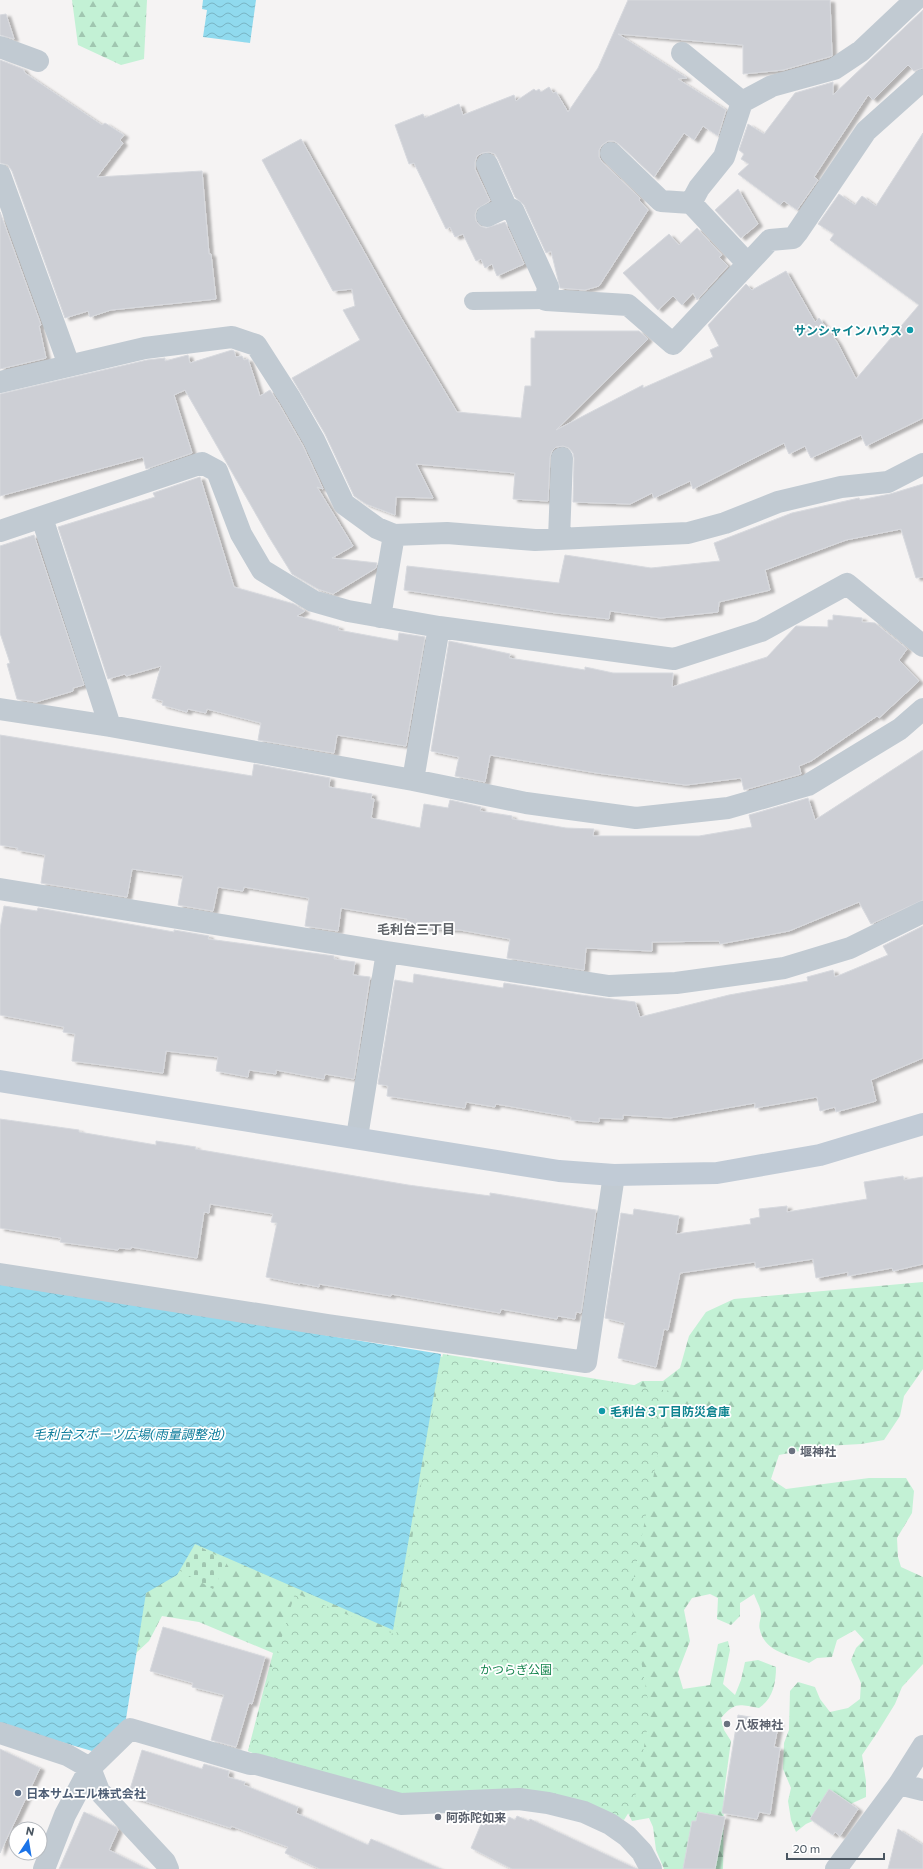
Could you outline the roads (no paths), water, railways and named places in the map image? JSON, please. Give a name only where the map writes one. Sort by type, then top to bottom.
[{"type":"street","points":[[691,203],[699,188],[724,157],[742,102],[772,86],[834,69],[861,51],[915,0]]},
{"type":"street","points":[[0,47],[38,61]]},
{"type":"street","points":[[682,53],[742,102]]},
{"type":"street","points":[[487,164],[506,207],[513,210],[548,287],[546,300],[628,305],[673,344],[770,240],[793,238],[866,131],[923,80]]},
{"type":"street","points":[[611,153],[661,201],[691,203],[748,263]]},
{"type":"street","points":[[0,175],[69,366]]},
{"type":"street","points":[[487,216],[506,207]]},
{"type":"street","points":[[0,382],[144,348],[232,337],[256,345],[290,398],[314,440],[344,504],[377,528],[394,535],[447,533],[535,540],[688,533],[725,523],[778,502],[841,487],[888,482],[923,464]]},
{"type":"street","points":[[559,539],[562,458]]},
{"type":"street","points":[[0,531],[202,463],[217,471],[241,534],[262,570],[313,601],[348,611],[439,627],[674,659],[762,631],[847,584],[923,646]]},
{"type":"street","points":[[42,518],[110,726]]},
{"type":"street","points":[[380,617],[394,535]]},
{"type":"street","points":[[413,780],[439,627]]},
{"type":"street","points":[[0,709],[110,726],[413,780],[526,803],[636,818],[728,808],[808,785],[900,729],[923,709]]},
{"type":"street","points":[[0,889],[387,952],[609,986],[676,983],[784,968],[850,948],[923,912]]},
{"type":"street","points":[[357,1138],[387,952]]},
{"type":"street","points":[[0,1081],[560,1171],[614,1176],[717,1173],[820,1155],[923,1124]]},
{"type":"street","points":[[0,1274],[328,1325],[586,1362],[614,1176]]},
{"type":"street","points":[[44,1869],[65,1815],[90,1768],[130,1729],[250,1764],[256,1764],[401,1804],[519,1799],[548,1803],[584,1812],[610,1824],[627,1836],[642,1852],[651,1869]]},
{"type":"street","points":[[0,1733],[67,1754],[90,1768],[99,1791],[165,1862],[168,1869]]},
{"type":"street","points":[[836,1869],[899,1784],[923,1746]]},
{"type":"street","points":[[899,1784],[923,1790]]},
{"type":"lane","points":[[473,301],[546,300]]},
{"type":"water","points":[[203,0],[256,0],[250,43],[203,37],[207,10],[202,9]]},
{"type":"water","name":"毛利台スポーツ広場(雨量調整池)","points":[[0,1282],[441,1354],[393,1630],[195,1544],[177,1575],[146,1593],[125,1725],[92,1751],[0,1724]]},
{"type":"place","name":"サンシャインハウス","points":[[910,330]]},
{"type":"place","name":"毛利台３丁目防災倉庫","points":[[602,1411]]},
{"type":"place","name":"堰神社","points":[[792,1451]]},
{"type":"place","name":"八坂神社","points":[[727,1724]]},
{"type":"place","name":"日本サムエル株式会社","points":[[18,1793]]},
{"type":"place","name":"阿弥陀如来","points":[[438,1817]]},
{"type":"district","name":"毛利台三丁目","points":[[416,929]]},
{"type":"park label","name":"かつらぎ公園","points":[[516,1669]]}]
